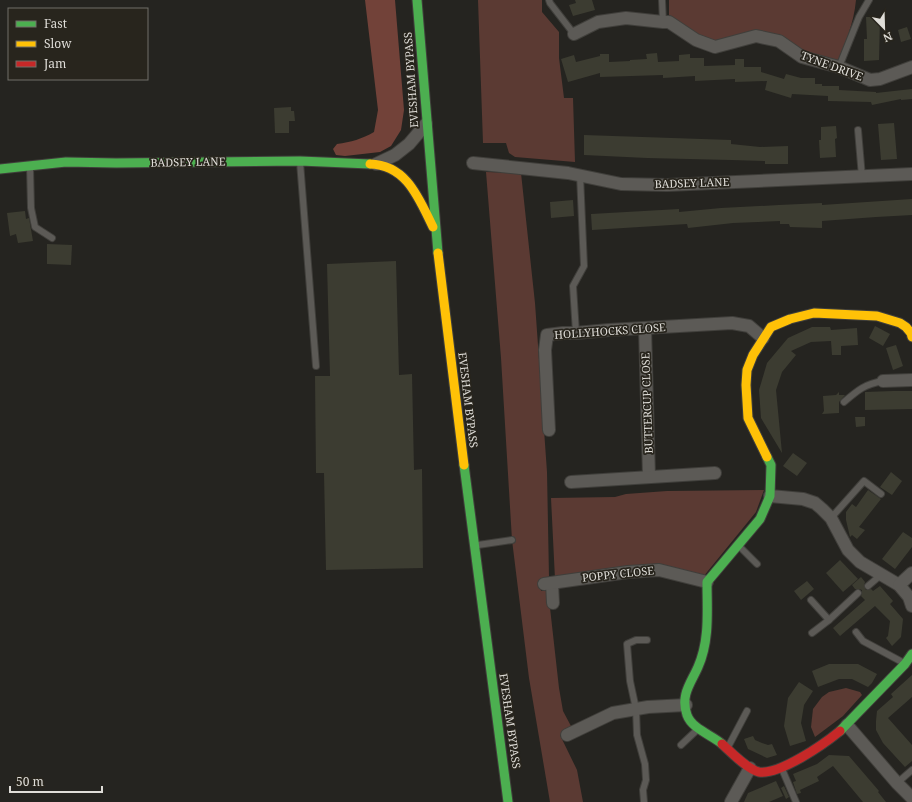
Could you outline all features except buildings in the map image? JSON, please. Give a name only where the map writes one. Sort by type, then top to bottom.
[{"type":"main road","name":"EVESHAM BYPASS","points":[[417,0],[435,231],[508,802]]},
{"type":"main road","name":"BADSEY LANE","points":[[0,169],[66,162],[116,163],[300,161],[376,164],[391,169],[406,180],[414,190],[435,231]]},
{"type":"main road","points":[[912,337],[911,333],[906,327],[900,323],[877,316],[814,313],[790,319],[771,327],[753,354],[747,370],[746,385],[748,418],[771,465],[770,496],[760,518],[707,582],[708,616],[704,650],[698,668],[691,679],[684,698],[687,716],[694,725],[726,748],[750,768],[758,772],[774,771],[793,762],[830,739],[847,725],[912,655]]},
{"type":"street","name":"TYNE DRIVE","points":[[574,34],[598,22],[626,18],[669,22],[696,40],[715,47],[756,36],[779,42],[802,57],[840,67],[870,80],[880,80],[912,67]]},
{"type":"street","name":"BADSEY LANE","points":[[376,164],[395,155],[409,144],[426,124]]},
{"type":"street","name":"BADSEY LANE","points":[[473,163],[580,175],[622,184],[667,185],[912,174]]},
{"type":"street","name":"HOLLYHOCKS CLOSE","points":[[548,430],[545,350],[546,335],[732,323],[749,326],[763,338]]},
{"type":"street","name":"BUTTERCUP CLOSE","points":[[645,328],[649,477]]},
{"type":"street","points":[[883,381],[912,380]]},
{"type":"street","points":[[571,482],[715,474]]},
{"type":"street","points":[[770,496],[803,500],[814,503],[831,518],[848,550],[860,562],[899,585],[909,597],[912,606]]},
{"type":"street","name":"POPPY CLOSE","points":[[553,603],[548,584],[628,572],[659,570],[707,582]]},
{"type":"street","points":[[899,585],[912,573]]},
{"type":"street","points":[[567,735],[613,713],[648,707],[686,705]]},
{"type":"street","points":[[847,725],[897,783],[912,798]]},
{"type":"street","points":[[731,802],[750,768]]},
{"type":"lane","points":[[549,0],[561,19],[574,34]]},
{"type":"lane","points":[[662,0],[662,22]]},
{"type":"lane","points":[[840,67],[859,17],[869,0]]},
{"type":"lane","points":[[858,130],[862,176]]},
{"type":"lane","points":[[300,161],[316,366]]},
{"type":"lane","points":[[30,166],[31,208],[35,227],[52,238]]},
{"type":"lane","points":[[576,333],[573,286],[584,266],[580,175]]},
{"type":"lane","points":[[844,402],[859,389],[870,384],[883,381]]},
{"type":"lane","points":[[831,518],[864,481],[881,494]]},
{"type":"lane","points":[[474,545],[512,540]]},
{"type":"lane","points":[[738,545],[757,564]]},
{"type":"lane","points":[[868,586],[882,574]]},
{"type":"lane","points":[[812,634],[858,593]]},
{"type":"lane","points":[[811,600],[829,620]]},
{"type":"lane","points":[[856,632],[863,642],[905,664]]},
{"type":"lane","points":[[644,802],[643,790],[646,780],[645,764],[637,735],[636,709],[630,681],[627,644],[636,640],[647,640]]},
{"type":"lane","points":[[726,748],[746,711]]},
{"type":"lane","points":[[681,745],[699,728]]},
{"type":"lane","points":[[781,768],[796,802]]},
{"type":"lane","points":[[897,783],[912,770]]},
{"type":"shaded area","points":[[365,0],[395,0],[404,110],[401,130],[391,146],[380,152],[345,156],[336,155],[333,149],[337,144],[356,140],[374,132],[378,110]]},
{"type":"shaded area","points":[[478,0],[542,0],[542,12],[559,32],[559,58],[564,98],[573,98],[575,162],[515,157],[509,153],[506,143],[483,143]]},
{"type":"shaded area","points":[[669,0],[856,0],[851,25],[836,65],[756,36],[715,47],[669,22]]},
{"type":"shaded area","points":[[486,172],[521,173],[535,303],[547,472],[549,577],[540,579],[541,591],[548,590],[563,711],[572,728],[560,735],[577,770],[583,802],[550,802],[529,678],[512,540],[501,358]]},
{"type":"shaded area","points":[[764,490],[756,512],[703,577],[683,571],[555,579],[551,498],[615,497],[626,494],[667,491]]},
{"type":"shaded area","points":[[846,688],[860,692],[862,695],[843,716],[815,737],[811,727],[813,709],[822,697],[829,692]]},
{"type":"traffic: fast","points":[[417,0],[438,253]]},
{"type":"traffic: fast","points":[[0,169],[66,162],[116,163],[300,161],[370,164]]},
{"type":"traffic: fast","points":[[722,744],[693,724],[687,715],[685,701],[687,690],[702,657],[706,636],[707,582],[760,519],[770,496],[771,465],[767,457]]},
{"type":"traffic: fast","points":[[464,465],[508,802]]},
{"type":"traffic: fast","points":[[840,731],[905,664],[912,654]]},
{"type":"traffic: slow","points":[[370,164],[383,166],[393,170],[403,177],[417,195],[433,227]]},
{"type":"traffic: slow","points":[[438,253],[464,465]]},
{"type":"traffic: slow","points":[[767,457],[748,418],[746,385],[747,370],[753,355],[771,327],[790,319],[814,313],[877,316],[900,323],[906,327],[911,333],[912,337]]},
{"type":"traffic: jam","points":[[722,744],[750,768],[759,772],[768,772],[790,764],[801,758],[840,731]]}]
